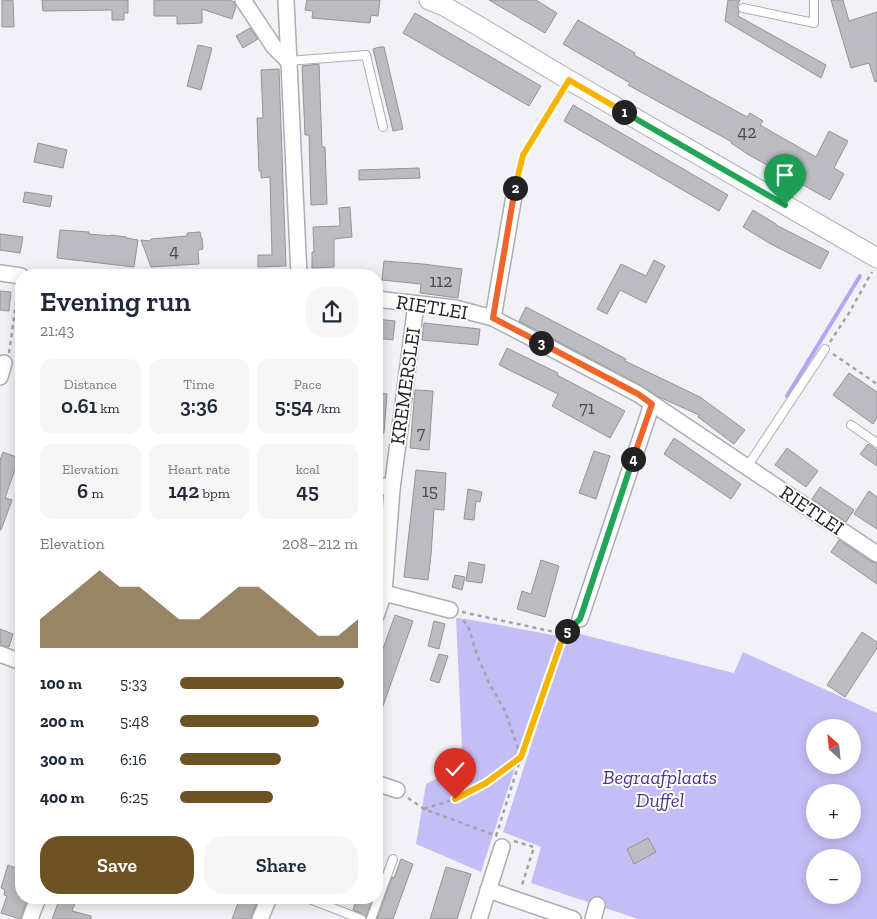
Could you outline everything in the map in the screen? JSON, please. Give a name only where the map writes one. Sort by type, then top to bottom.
[{"type":"street","points":[[243,0],[274,48],[288,61]]},
{"type":"street","points":[[286,0],[299,269]]},
{"type":"street","points":[[429,0],[452,11],[569,80],[875,265]]},
{"type":"street","points":[[493,318],[515,190]]},
{"type":"street","points":[[0,273],[15,275]]},
{"type":"street","name":"RIETLEI","points":[[383,300],[455,308],[493,318],[638,394],[877,554]]},
{"type":"street","name":"KREMERSLEI","points":[[383,596],[392,489],[416,304]]},
{"type":"street","points":[[580,619],[652,404]]},
{"type":"street","points":[[383,486],[392,489]]},
{"type":"street","points":[[384,593],[450,610]]},
{"type":"street","points":[[0,654],[15,660]]},
{"type":"street","points":[[383,785],[396,790]]},
{"type":"street","points":[[479,919],[503,840]]},
{"type":"street","points":[[488,890],[573,919]]},
{"type":"street","points":[[30,919],[36,904]]},
{"type":"street","points":[[260,919],[266,904]]},
{"type":"lane","points":[[743,8],[814,23],[814,0]]},
{"type":"lane","points":[[288,61],[366,55],[383,127]]},
{"type":"lane","points":[[747,467],[825,349]]},
{"type":"lane","points":[[851,425],[877,443]]},
{"type":"lane","points":[[383,888],[394,859]]},
{"type":"lane","points":[[319,904],[343,916],[361,919]]},
{"type":"lane","points":[[371,919],[377,904]]},
{"type":"path","points":[[515,190],[523,155],[569,80]]},
{"type":"path","points":[[875,265],[849,313],[825,349],[877,384]]},
{"type":"path","points":[[2,370],[9,354],[15,311]]},
{"type":"path","points":[[450,610],[564,634]]},
{"type":"path","points":[[450,610],[463,619],[469,629],[477,655],[489,683],[505,711],[521,757]]},
{"type":"path","points":[[503,840],[521,757],[564,634],[580,619]]},
{"type":"path","points":[[424,809],[455,799],[486,783],[521,757]]},
{"type":"path","points":[[396,790],[424,809],[503,840],[534,847],[517,900]]},
{"type":"green space","points":[[456,618],[558,636],[481,872],[416,844],[426,784],[454,769],[462,746]]},
{"type":"green space","name":"Begraafplaats Duffel","points":[[568,631],[734,673],[743,652],[877,713],[877,919],[638,919],[531,883],[541,847],[503,832]]},
{"type":"building","points":[[2,0],[13,0],[14,27],[2,27]]},
{"type":"building","points":[[42,0],[128,0],[128,13],[124,13],[124,20],[112,20],[112,10],[43,11]]},
{"type":"building","points":[[154,0],[229,0],[234,2],[236,6],[232,19],[202,9],[202,23],[177,24],[177,16],[154,16]]},
{"type":"building","points":[[307,0],[380,0],[378,16],[371,15],[370,23],[312,18],[313,11],[305,10]]},
{"type":"building","points":[[489,0],[536,0],[557,13],[545,33]]},
{"type":"building","points":[[728,0],[740,0],[737,7],[739,11],[738,16],[826,65],[821,78],[725,21]]},
{"type":"building","points":[[831,0],[843,0],[849,21],[877,12],[877,81],[875,82],[869,63],[851,68]]},
{"type":"building","points":[[415,13],[541,86],[529,106],[403,33]]},
{"type":"building","points":[[578,20],[635,53],[634,55],[747,117],[750,113],[763,121],[760,125],[816,157],[829,131],[848,141],[834,168],[844,174],[830,200],[749,155],[732,142],[628,85],[630,83],[563,44]]},
{"type":"building","points":[[250,28],[258,39],[243,48],[236,36]]},
{"type":"building","points":[[198,45],[212,48],[201,90],[187,86]]},
{"type":"building","points":[[384,47],[403,129],[393,131],[373,49]]},
{"type":"building","points":[[319,64],[322,147],[325,147],[327,204],[311,205],[309,135],[305,135],[302,66]]},
{"type":"building","points":[[279,69],[286,266],[258,267],[258,255],[272,255],[270,177],[261,178],[261,171],[259,171],[257,118],[263,118],[261,70]]},
{"type":"building","points":[[573,105],[728,195],[719,211],[564,121]]},
{"type":"building","points":[[38,143],[67,150],[63,168],[34,162]]},
{"type":"building","points":[[419,168],[420,178],[359,180],[359,170]]},
{"type":"building","points":[[25,192],[52,196],[50,207],[23,202]]},
{"type":"building","points":[[350,207],[352,237],[334,239],[334,267],[312,268],[312,252],[314,252],[313,227],[340,226],[339,208]]},
{"type":"building","points":[[753,210],[776,225],[829,252],[820,269],[769,243],[743,227]]},
{"type":"building","points":[[60,230],[89,232],[89,234],[111,235],[138,240],[134,267],[57,258]]},
{"type":"building","points":[[200,232],[203,249],[198,250],[199,264],[151,267],[141,240],[150,241],[151,239],[187,236],[187,233]]},
{"type":"building","points":[[0,234],[23,237],[20,253],[0,250]]},
{"type":"building","points":[[654,260],[665,266],[646,303],[620,290],[607,314],[597,309],[621,264],[646,276]]},
{"type":"building","points":[[384,261],[462,269],[458,298],[420,293],[421,284],[383,280]]},
{"type":"building","points":[[0,291],[11,292],[9,311],[0,310]]},
{"type":"building","points":[[526,307],[626,359],[625,361],[700,397],[745,430],[734,444],[698,417],[699,415],[657,396],[642,386],[519,321]]},
{"type":"building","points":[[383,320],[395,321],[393,340],[383,339]]},
{"type":"building","points":[[424,323],[480,329],[478,345],[422,340]]},
{"type":"building","points":[[507,348],[558,373],[557,375],[625,411],[610,438],[552,406],[558,394],[499,365]]},
{"type":"building","points":[[849,373],[877,392],[877,418],[873,424],[833,395]]},
{"type":"building","points":[[415,390],[433,391],[429,450],[410,448]]},
{"type":"building","points":[[383,394],[387,394],[383,433]]},
{"type":"building","points":[[674,438],[741,484],[731,499],[664,454]]},
{"type":"building","points":[[868,444],[877,450],[877,466],[860,454]]},
{"type":"building","points":[[787,448],[818,471],[806,487],[775,465]]},
{"type":"building","points":[[594,451],[610,456],[596,499],[579,493]]},
{"type":"building","points":[[3,452],[15,456],[15,469],[5,498],[12,500],[1,530],[0,530],[0,460]]},
{"type":"building","points":[[416,470],[446,473],[444,510],[434,509],[428,580],[404,577]]},
{"type":"building","points":[[820,487],[854,510],[846,522],[812,499]]},
{"type":"building","points":[[468,489],[482,492],[480,502],[476,501],[474,520],[464,519]]},
{"type":"building","points":[[869,491],[877,497],[877,529],[854,514]]},
{"type":"building","points":[[839,540],[872,562],[877,563],[877,584],[831,552]]},
{"type":"building","points":[[541,560],[559,566],[545,617],[517,609],[522,591],[531,594]]},
{"type":"building","points":[[469,562],[485,565],[482,583],[466,581]]},
{"type":"building","points":[[455,575],[465,577],[462,590],[452,587]]},
{"type":"building","points":[[395,615],[413,621],[383,706],[383,648]]},
{"type":"building","points":[[434,621],[445,624],[439,649],[428,646]]},
{"type":"building","points":[[0,629],[13,634],[9,647],[0,645]]},
{"type":"building","points":[[862,632],[877,642],[877,648],[845,697],[827,685]]},
{"type":"building","points":[[439,654],[448,656],[439,683],[430,680]]},
{"type":"building","points":[[648,838],[656,852],[634,864],[627,849]]},
{"type":"building","points":[[401,859],[413,864],[393,919],[377,919],[392,877],[394,878]]},
{"type":"building","points":[[8,865],[15,868],[15,904],[26,904],[20,919],[1,913],[7,896],[4,895],[5,890],[1,888]]},
{"type":"building","points":[[446,867],[471,874],[457,919],[430,919]]},
{"type":"building","points":[[58,904],[75,904],[72,911],[91,916],[91,919],[52,919]]},
{"type":"building","points":[[238,904],[256,904],[250,919],[232,919]]},
{"type":"building","points":[[355,904],[371,904],[366,917],[353,910]]},
{"type":"waterway","points":[[787,396],[860,276]]},
{"type":"route","points":[[455,799],[486,783],[521,757],[564,634],[580,619],[652,404],[638,394],[493,318],[515,190],[523,155],[569,80],[785,205]]}]
